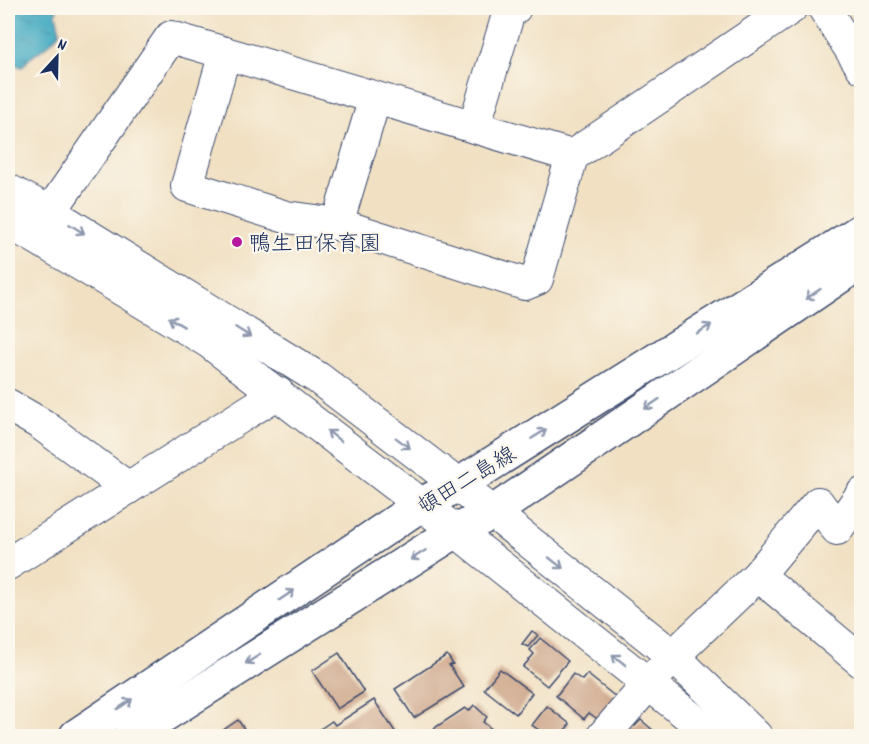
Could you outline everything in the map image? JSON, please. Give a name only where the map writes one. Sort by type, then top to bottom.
[{"type":"main road","name":"頓田二島線","points":[[76,736],[422,504],[458,485],[861,230]]},
{"type":"main road","name":"頓田二島線","points":[[131,736],[456,531],[492,513],[861,261]]},
{"type":"street","points":[[474,127],[509,12],[515,8]]},
{"type":"street","points":[[225,53],[187,186],[286,218],[338,224],[525,284],[537,279],[572,156],[791,8]]},
{"type":"street","points":[[824,8],[861,67]]},
{"type":"street","points":[[50,212],[171,37],[572,156]]},
{"type":"street","points":[[338,224],[375,98]]},
{"type":"street","points":[[8,190],[50,212],[318,378],[458,485],[673,656],[756,736]]},
{"type":"street","points":[[8,223],[209,342],[422,504],[714,736]]},
{"type":"street","points":[[8,564],[278,393]]},
{"type":"street","points":[[8,405],[41,424],[128,488]]},
{"type":"street","points":[[603,736],[673,656],[758,575],[818,503],[837,529],[861,494]]},
{"type":"street","points":[[758,575],[861,662]]},
{"type":"water","points":[[8,8],[57,8],[60,32],[22,67],[13,64],[8,30]]},
{"type":"building","points":[[532,631],[538,635],[528,647],[522,644]]},
{"type":"building","points":[[540,638],[568,661],[547,686],[523,667],[534,654],[530,650]]},
{"type":"building","points":[[339,653],[364,692],[337,709],[312,671]]},
{"type":"building","points":[[447,655],[453,664],[449,665],[464,687],[414,718],[395,689]]},
{"type":"building","points":[[500,669],[532,693],[516,714],[484,689]]},
{"type":"building","points":[[573,674],[582,680],[587,674],[617,698],[599,720],[589,713],[584,719],[556,696]]},
{"type":"building","points":[[374,700],[398,736],[317,736],[314,733],[332,721],[335,725]]},
{"type":"building","points":[[474,705],[487,717],[483,722],[500,736],[434,736],[431,734],[436,727],[465,708],[469,711]]},
{"type":"building","points":[[547,706],[570,724],[560,736],[547,736],[532,725]]},
{"type":"building","points":[[238,720],[249,736],[226,736],[222,731]]},
{"type":"building","points":[[641,720],[654,731],[650,736],[612,736],[634,724],[635,726]]},
{"type":"place","name":"鴨生田保育園","points":[[237,242]]}]
